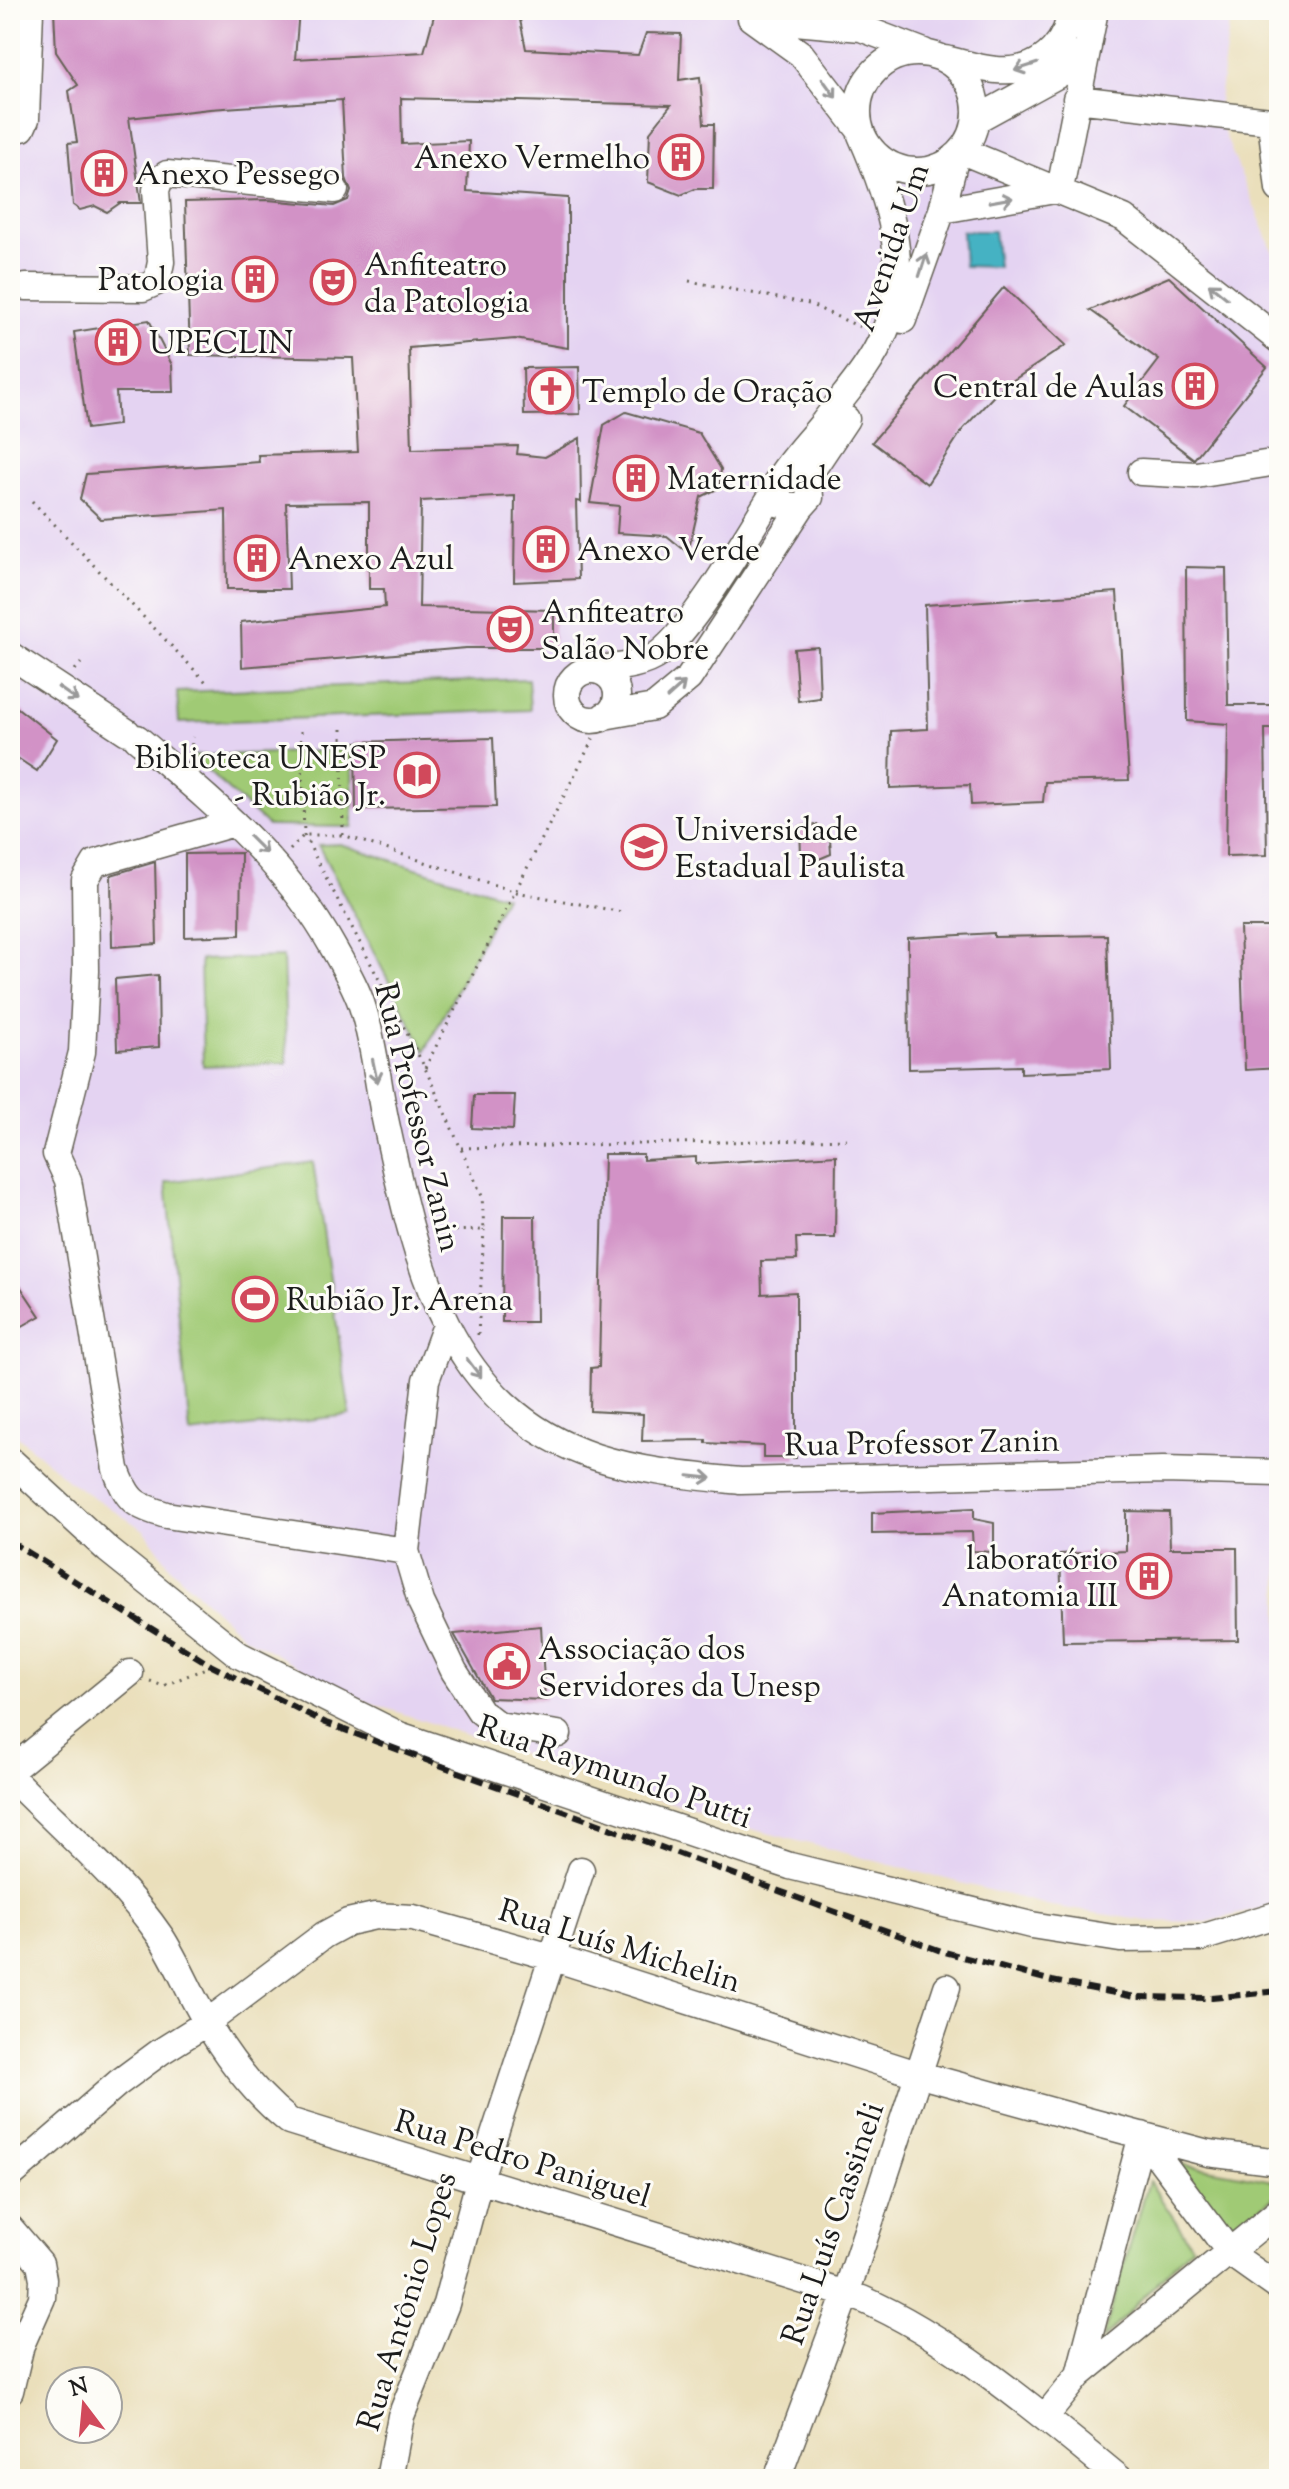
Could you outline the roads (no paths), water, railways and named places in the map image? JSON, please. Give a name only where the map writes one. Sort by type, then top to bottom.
[{"type":"street","points":[[10,130],[22,128],[26,119],[30,10]]},
{"type":"street","points":[[1070,10],[1069,26],[1061,41],[1037,65],[1014,71],[991,71],[936,56],[861,28],[751,18],[801,54],[872,152],[888,165],[907,171],[927,171],[959,154],[977,119],[1051,79],[1088,47]]},
{"type":"street","points":[[1060,189],[1095,10]]},
{"type":"street","points":[[801,54],[824,23]]},
{"type":"street","points":[[861,134],[858,99],[876,68],[900,55],[936,56],[970,84],[977,119]]},
{"type":"street","points":[[1076,99],[1275,122],[1279,189]]},
{"type":"street","name":"Avenida Um","points":[[789,482],[882,339],[897,296],[899,265],[895,232],[880,178],[861,134]]},
{"type":"street","points":[[959,154],[1060,189],[1124,218],[1279,340]]},
{"type":"street","name":"Avenida Um","points":[[588,670],[639,663],[659,654],[682,630],[789,482],[895,346],[959,154]]},
{"type":"street","points":[[26,287],[143,288],[157,282],[161,262],[156,190],[160,179],[167,174],[335,190]]},
{"type":"street","points":[[942,210],[1060,189]]},
{"type":"street","points":[[1141,472],[1196,475],[1265,464]]},
{"type":"street","points":[[604,716],[615,703],[615,686],[605,673],[588,670],[570,682],[567,690],[569,706],[581,718],[604,716],[654,707],[689,678],[801,507],[787,508],[781,504],[789,482]]},
{"type":"street","name":"Rua Professor Zanin","points":[[13,659],[132,735],[256,841],[295,887],[335,951],[363,1008],[417,1254],[445,1328],[476,1373],[507,1406],[545,1434],[596,1456],[670,1474],[740,1481],[1163,1470],[1279,1473]]},
{"type":"street","points":[[234,823],[95,863],[85,880],[86,973],[82,1052],[56,1154],[68,1180],[116,1469],[125,1494],[138,1506],[166,1515],[406,1551]]},
{"type":"street","points":[[445,1328],[433,1352],[426,1380],[406,1551],[421,1602],[454,1671],[480,1711],[498,1725],[558,1734]]},
{"type":"street","name":"Rua Raymundo Putti","points":[[10,1460],[108,1550],[239,1655],[399,1735],[805,1869],[1031,1925],[1120,1939],[1201,1938],[1279,1914]]},
{"type":"street","points":[[10,1774],[130,1673]]},
{"type":"street","name":"Rua Pedro Paniguel","points":[[10,1774],[142,1911],[163,1939],[208,2022],[263,2100],[289,2121],[846,2294],[897,2314],[1045,2417],[1120,2479]]},
{"type":"street","name":"Rua Antônio Lopes","points":[[389,2479],[401,2416],[446,2304],[479,2181],[581,1870]]},
{"type":"street","name":"Rua Luís Michelin","points":[[10,2176],[118,2083],[208,2022],[324,1935],[348,1922],[375,1916],[413,1918],[551,1957],[917,2074],[1208,2153],[1279,2162]]},
{"type":"street","name":"Rua Luís Cassineli","points":[[777,2479],[846,2294],[947,1987]]},
{"type":"street","points":[[1142,2135],[1231,2254],[1279,2288]]},
{"type":"street","points":[[1079,2375],[1142,2135]]},
{"type":"street","points":[[1045,2417],[1079,2375],[1231,2254],[1279,2211]]},
{"type":"street","points":[[10,2228],[40,2263],[43,2279],[42,2298],[21,2345],[10,2391]]},
{"type":"water","points":[[962,231],[994,231],[998,267],[964,266]]},
{"type":"railway","points":[[10,1541],[212,1666],[326,1723],[941,1951],[1052,1981],[1135,1997],[1212,1998],[1279,1991]]},
{"type":"place","name":"Anexo Vermelho","points":[[681,157]]},
{"type":"place","name":"Anexo Pessego","points":[[104,173]]},
{"type":"place","name":"Patologia","points":[[255,279]]},
{"type":"place","name":"Anfiteatro da Patologia","points":[[333,282]]},
{"type":"place","name":"UPECLIN","points":[[118,342]]},
{"type":"place","name":"Central de Aulas","points":[[1195,386]]},
{"type":"place","name":"Templo de Oração","points":[[551,391]]},
{"type":"place","name":"Maternidade","points":[[636,478]]},
{"type":"place","name":"Anexo Verde","points":[[546,549]]},
{"type":"place","name":"Anexo Azul","points":[[257,558]]},
{"type":"place","name":"Anfiteatro Salão Nobre","points":[[510,629]]},
{"type":"place","name":"Biblioteca UNESP - Rubião Jr.","points":[[417,775]]},
{"type":"place","name":"Universidade Estadual Paulista","points":[[644,847]]},
{"type":"place","name":"Rubião Jr. Arena","points":[[255,1299]]},
{"type":"place","name":"laboratório Anatomia III","points":[[1149,1576]]},
{"type":"place","name":"Associação dos Servidores da Unesp","points":[[507,1666]]}]
